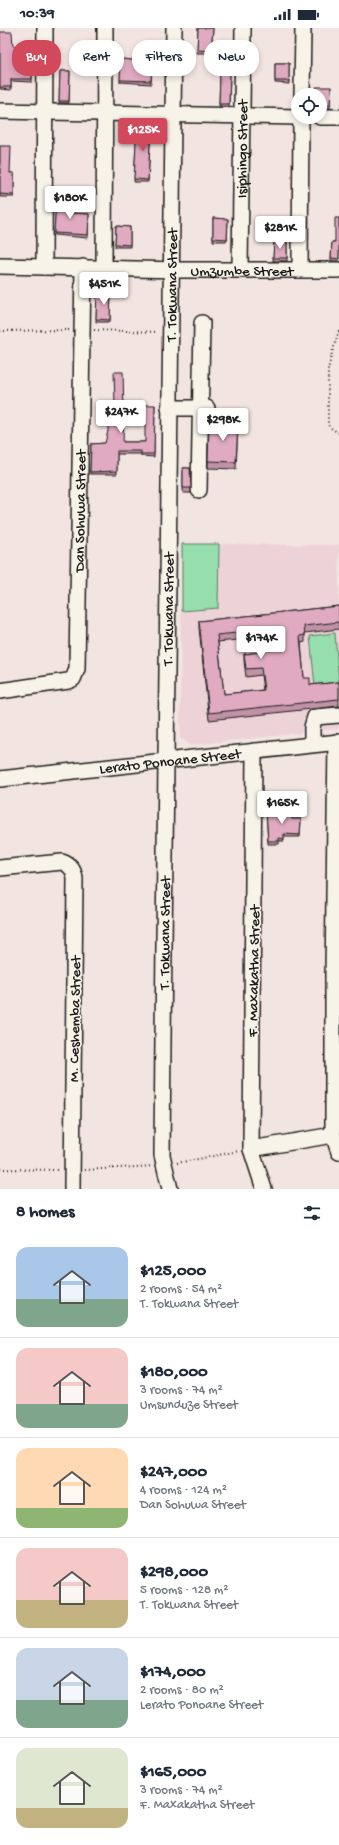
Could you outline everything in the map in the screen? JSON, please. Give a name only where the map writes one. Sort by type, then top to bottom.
[{"type":"street","points":[[44,267],[46,28]]},
{"type":"street","points":[[104,267],[105,28]]},
{"type":"street","name":"T. Tokwana Street","points":[[170,1189],[162,1155],[174,28]]},
{"type":"street","name":"Isiphingo Street","points":[[240,269],[243,28]]},
{"type":"street","points":[[302,88],[303,28]]},
{"type":"street","points":[[0,111],[291,117]]},
{"type":"street","points":[[327,117],[339,117]]},
{"type":"street","points":[[300,270],[301,124]]},
{"type":"street","name":"Umzumbe Street","points":[[0,266],[104,267],[171,270],[339,270]]},
{"type":"street","name":"Dan Sohuwa Street","points":[[0,690],[68,681],[73,679],[77,669],[84,267]]},
{"type":"street","points":[[199,490],[204,408],[202,323]]},
{"type":"street","points":[[169,408],[204,408]]},
{"type":"street","points":[[312,744],[312,727],[315,717],[339,714]]},
{"type":"street","points":[[338,742],[333,976],[333,1135],[339,1152]]},
{"type":"street","name":"Lerato Ponoane Street","points":[[0,779],[338,742]]},
{"type":"street","name":"F. Maxakatha Street","points":[[254,751],[251,1149],[264,1189]]},
{"type":"street","name":"M. Ceshemba Street","points":[[0,868],[62,862],[74,871],[72,1189]]},
{"type":"street","points":[[251,1149],[333,1135]]},
{"type":"path","points":[[339,331],[328,370],[329,427],[339,432]]},
{"type":"path","points":[[172,1164],[226,1152],[251,1149]]},
{"type":"shaded area","points":[[182,544],[339,545],[339,729],[190,745],[180,738]]},
{"type":"green space","points":[[182,544],[219,544],[218,608],[182,611]]},
{"type":"green space","points":[[335,633],[339,684],[315,687],[310,636]]},
{"type":"building","points":[[198,28],[213,28],[212,40],[204,40],[204,50],[197,50]]},
{"type":"building","points":[[0,32],[12,32],[12,76],[32,76],[32,79],[11,79],[11,87],[0,87]]},
{"type":"building","points":[[124,59],[132,60],[132,76],[151,76],[151,81],[120,80],[120,76],[124,76]]},
{"type":"building","points":[[275,63],[289,63],[289,81],[275,81]]},
{"type":"building","points":[[61,71],[69,71],[69,101],[59,101]]},
{"type":"building","points":[[220,76],[230,76],[229,104],[219,104]]},
{"type":"building","points":[[331,87],[330,105],[327,105],[327,88],[316,88]]},
{"type":"building","points":[[137,125],[151,125],[148,180],[134,179]]},
{"type":"building","points":[[0,146],[11,146],[10,173],[14,173],[14,195],[0,194]]},
{"type":"building","points":[[56,200],[70,200],[70,213],[89,214],[88,235],[54,233]]},
{"type":"building","points":[[213,218],[228,219],[227,239],[213,238]]},
{"type":"building","points":[[335,218],[339,218],[339,259],[331,258],[332,242],[335,242]]},
{"type":"building","points":[[116,226],[130,227],[130,245],[115,244]]},
{"type":"building","points":[[274,241],[287,242],[287,258],[273,258]]},
{"type":"building","points":[[97,291],[111,292],[110,320],[96,319]]},
{"type":"building","points":[[114,372],[123,372],[123,442],[145,442],[145,405],[155,405],[154,454],[141,454],[141,451],[117,451],[117,471],[90,472],[91,444],[105,443],[109,423],[109,405],[115,405]]},
{"type":"building","points":[[209,423],[238,424],[236,462],[208,461]]},
{"type":"building","points":[[183,468],[190,468],[191,488],[183,488]]},
{"type":"building","points":[[339,606],[339,622],[304,626],[305,635],[300,636],[304,678],[310,678],[310,685],[339,682],[339,699],[209,713],[199,621]],"holes":[[[257,631],[260,652],[244,654],[246,669],[261,668],[264,690],[224,694],[217,635]]]},
{"type":"building","points":[[266,810],[292,810],[292,819],[301,819],[300,835],[284,834],[284,839],[279,838],[279,841],[268,841]]}]
